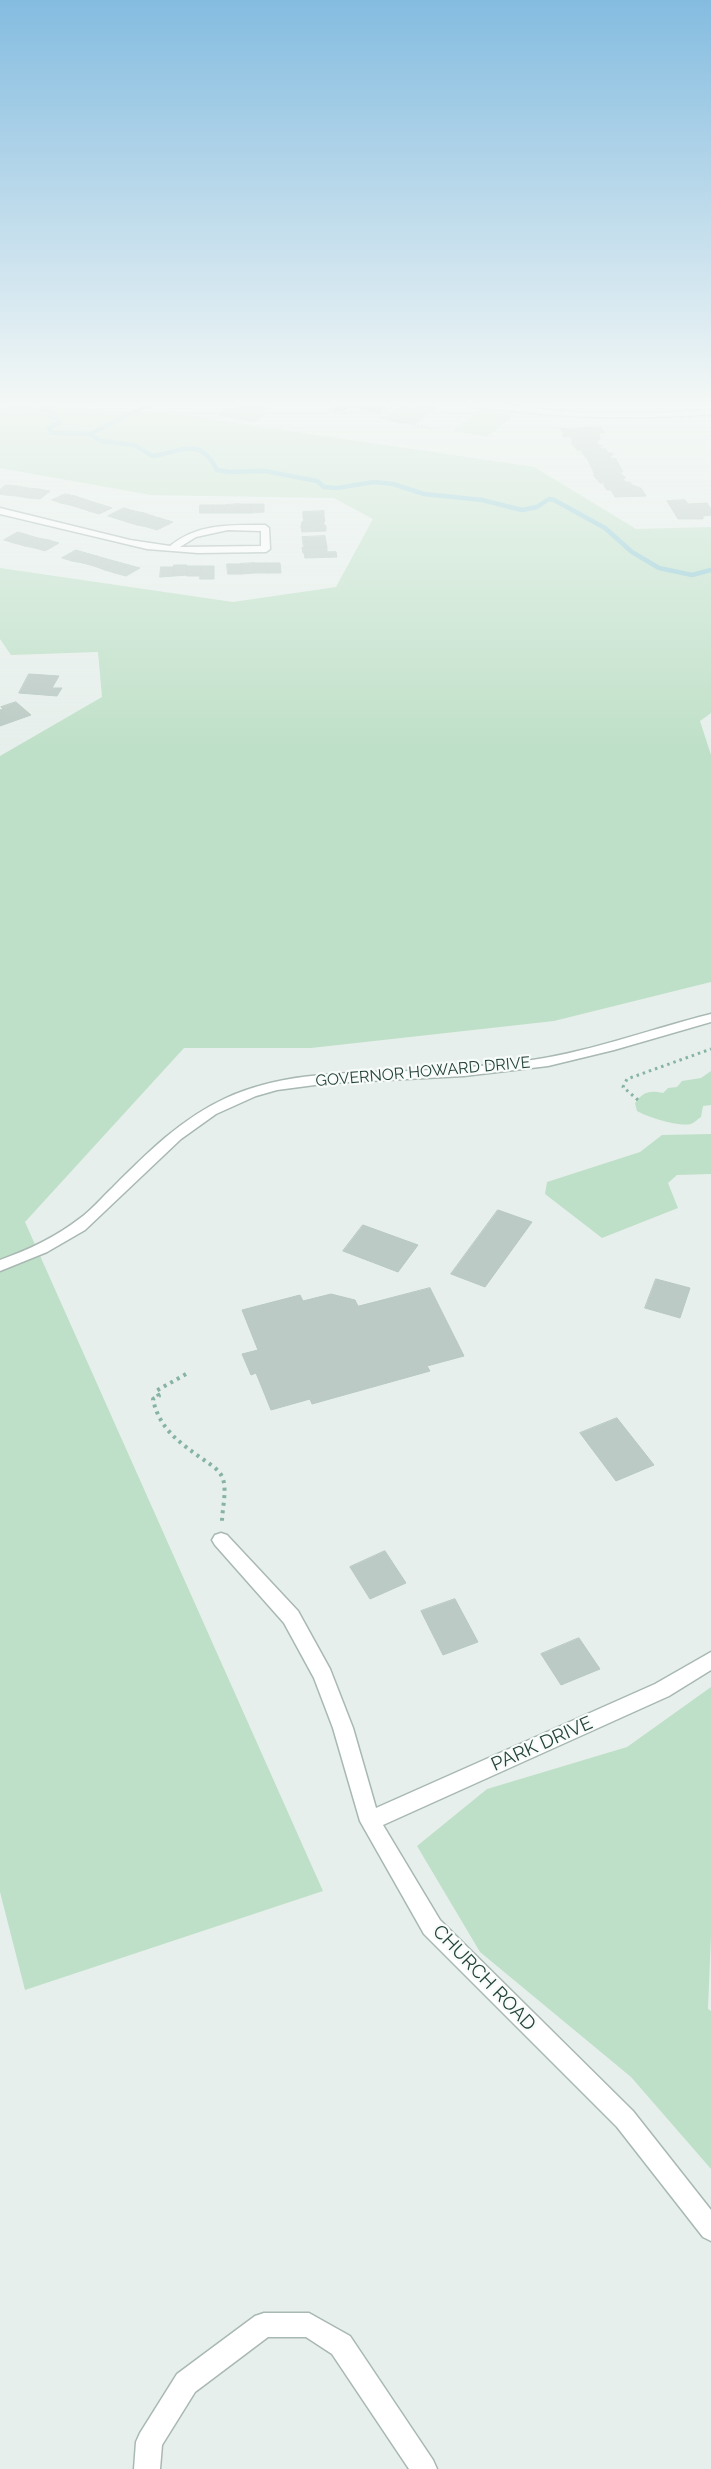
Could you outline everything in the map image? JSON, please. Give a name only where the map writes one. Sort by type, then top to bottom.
[{"type":"street","points":[[31,517],[130,543],[172,549],[266,548],[265,528],[206,529],[181,540],[172,549]]},
{"type":"street","name":"GOVERNOR HOWARD DRIVE","points":[[0,1266],[52,1243],[82,1226],[169,1140],[191,1122],[220,1105],[251,1093],[286,1084],[328,1079],[461,1072],[522,1066],[574,1057],[711,1018]]},
{"type":"street","name":"CHURCH ROAD","points":[[221,1540],[291,1617],[323,1675],[343,1728],[370,1821],[432,1927],[625,2120],[711,2229]]},
{"type":"street","name":"PARK DRIVE","points":[[370,1821],[662,1690],[711,1660]]},
{"type":"street","points":[[147,2469],[149,2442],[186,2384],[264,2325],[310,2325],[341,2345],[424,2469]]},
{"type":"path","points":[[638,1100],[623,1087],[627,1079],[711,1049]]},
{"type":"path","points":[[186,1374],[156,1391],[159,1396],[153,1399],[154,1409],[158,1420],[168,1433],[216,1468],[223,1478],[221,1540]]},
{"type":"green space","points":[[370,517],[617,517],[636,529],[711,527],[711,713],[700,721],[711,755],[711,982],[554,1021],[311,1048],[184,1048],[25,1222],[323,1891],[25,1990],[0,1892],[0,756],[102,697],[98,652],[11,655],[0,639],[0,568],[233,602],[336,587],[373,519]]},
{"type":"green space","points":[[711,1071],[711,1105],[703,1106],[701,1117],[692,1123],[686,1125],[671,1123],[655,1119],[637,1111],[635,1103],[644,1094],[650,1092],[663,1093],[668,1088],[677,1087],[682,1081],[701,1078]]},
{"type":"green space","points":[[711,1134],[711,1174],[677,1175],[668,1183],[678,1208],[602,1238],[545,1194],[547,1182],[640,1152],[662,1135]]},
{"type":"green space","points":[[711,1687],[711,1935],[708,2009],[711,2011],[711,2169],[631,2077],[480,1952],[417,1846],[487,1789],[627,1747]]},
{"type":"building","points":[[122,517],[136,517],[127,522],[118,519]]},
{"type":"building","points":[[136,517],[151,517],[137,525],[127,522]]},
{"type":"building","points":[[151,517],[163,519],[147,527],[137,525]]},
{"type":"building","points":[[303,517],[324,517],[325,521],[304,522]]},
{"type":"building","points":[[677,517],[703,517],[703,519],[678,519]]},
{"type":"building","points":[[163,519],[173,522],[157,530],[147,527]]},
{"type":"building","points":[[324,521],[324,526],[301,527],[302,522]]},
{"type":"building","points":[[326,526],[326,531],[302,532],[301,527]]},
{"type":"building","points":[[18,532],[28,535],[14,543],[4,540]]},
{"type":"building","points":[[28,535],[38,538],[25,546],[14,543]]},
{"type":"building","points":[[325,536],[326,542],[303,542],[302,537]]},
{"type":"building","points":[[38,538],[49,540],[35,548],[25,546]]},
{"type":"building","points":[[49,540],[59,543],[45,551],[35,548]]},
{"type":"building","points":[[303,542],[326,542],[327,547],[304,548]]},
{"type":"building","points":[[327,547],[327,552],[303,553],[302,548]]},
{"type":"building","points":[[76,550],[86,553],[72,561],[62,558]]},
{"type":"building","points":[[336,552],[337,557],[305,558],[304,553]]},
{"type":"building","points":[[86,553],[97,556],[83,563],[72,561]]},
{"type":"building","points":[[97,556],[107,559],[94,566],[83,563]]},
{"type":"building","points":[[107,559],[118,562],[105,570],[94,566]]},
{"type":"building","points":[[118,562],[129,565],[115,573],[105,570]]},
{"type":"building","points":[[254,563],[267,563],[268,573],[254,573]]},
{"type":"building","points":[[254,563],[254,573],[241,574],[240,564]]},
{"type":"building","points":[[267,563],[280,563],[281,573],[268,573]]},
{"type":"building","points":[[227,564],[240,564],[241,574],[228,574]]},
{"type":"building","points":[[129,565],[140,568],[126,576],[115,573]]},
{"type":"building","points":[[174,565],[187,565],[187,575],[174,576]]},
{"type":"building","points":[[187,566],[201,566],[200,576],[187,576]]},
{"type":"building","points":[[201,566],[214,566],[214,579],[200,579]]},
{"type":"building","points":[[161,567],[174,567],[174,576],[160,577]]},
{"type":"building","points":[[29,674],[59,676],[52,688],[62,688],[57,696],[19,693]]},
{"type":"building","points":[[16,702],[31,715],[0,726],[0,710],[3,709],[1,707]]},
{"type":"building","points":[[498,1210],[532,1222],[485,1287],[451,1274]]},
{"type":"building","points":[[363,1225],[418,1245],[398,1272],[343,1251]]},
{"type":"building","points":[[656,1279],[690,1288],[680,1318],[645,1308]]},
{"type":"building","points":[[430,1288],[464,1356],[427,1366],[430,1371],[312,1404],[310,1399],[271,1410],[256,1373],[251,1375],[242,1354],[258,1350],[242,1310],[300,1295],[303,1301],[331,1294],[355,1300],[358,1306]]},
{"type":"building","points":[[617,1418],[654,1465],[616,1481],[580,1433]]},
{"type":"building","points":[[385,1551],[406,1583],[370,1599],[350,1567]]},
{"type":"building","points":[[455,1599],[478,1642],[443,1655],[421,1611]]},
{"type":"building","points":[[579,1638],[600,1669],[561,1685],[541,1654]]},
{"type":"waterway","points":[[585,517],[605,528],[632,552],[659,568],[692,575],[711,570]]}]
